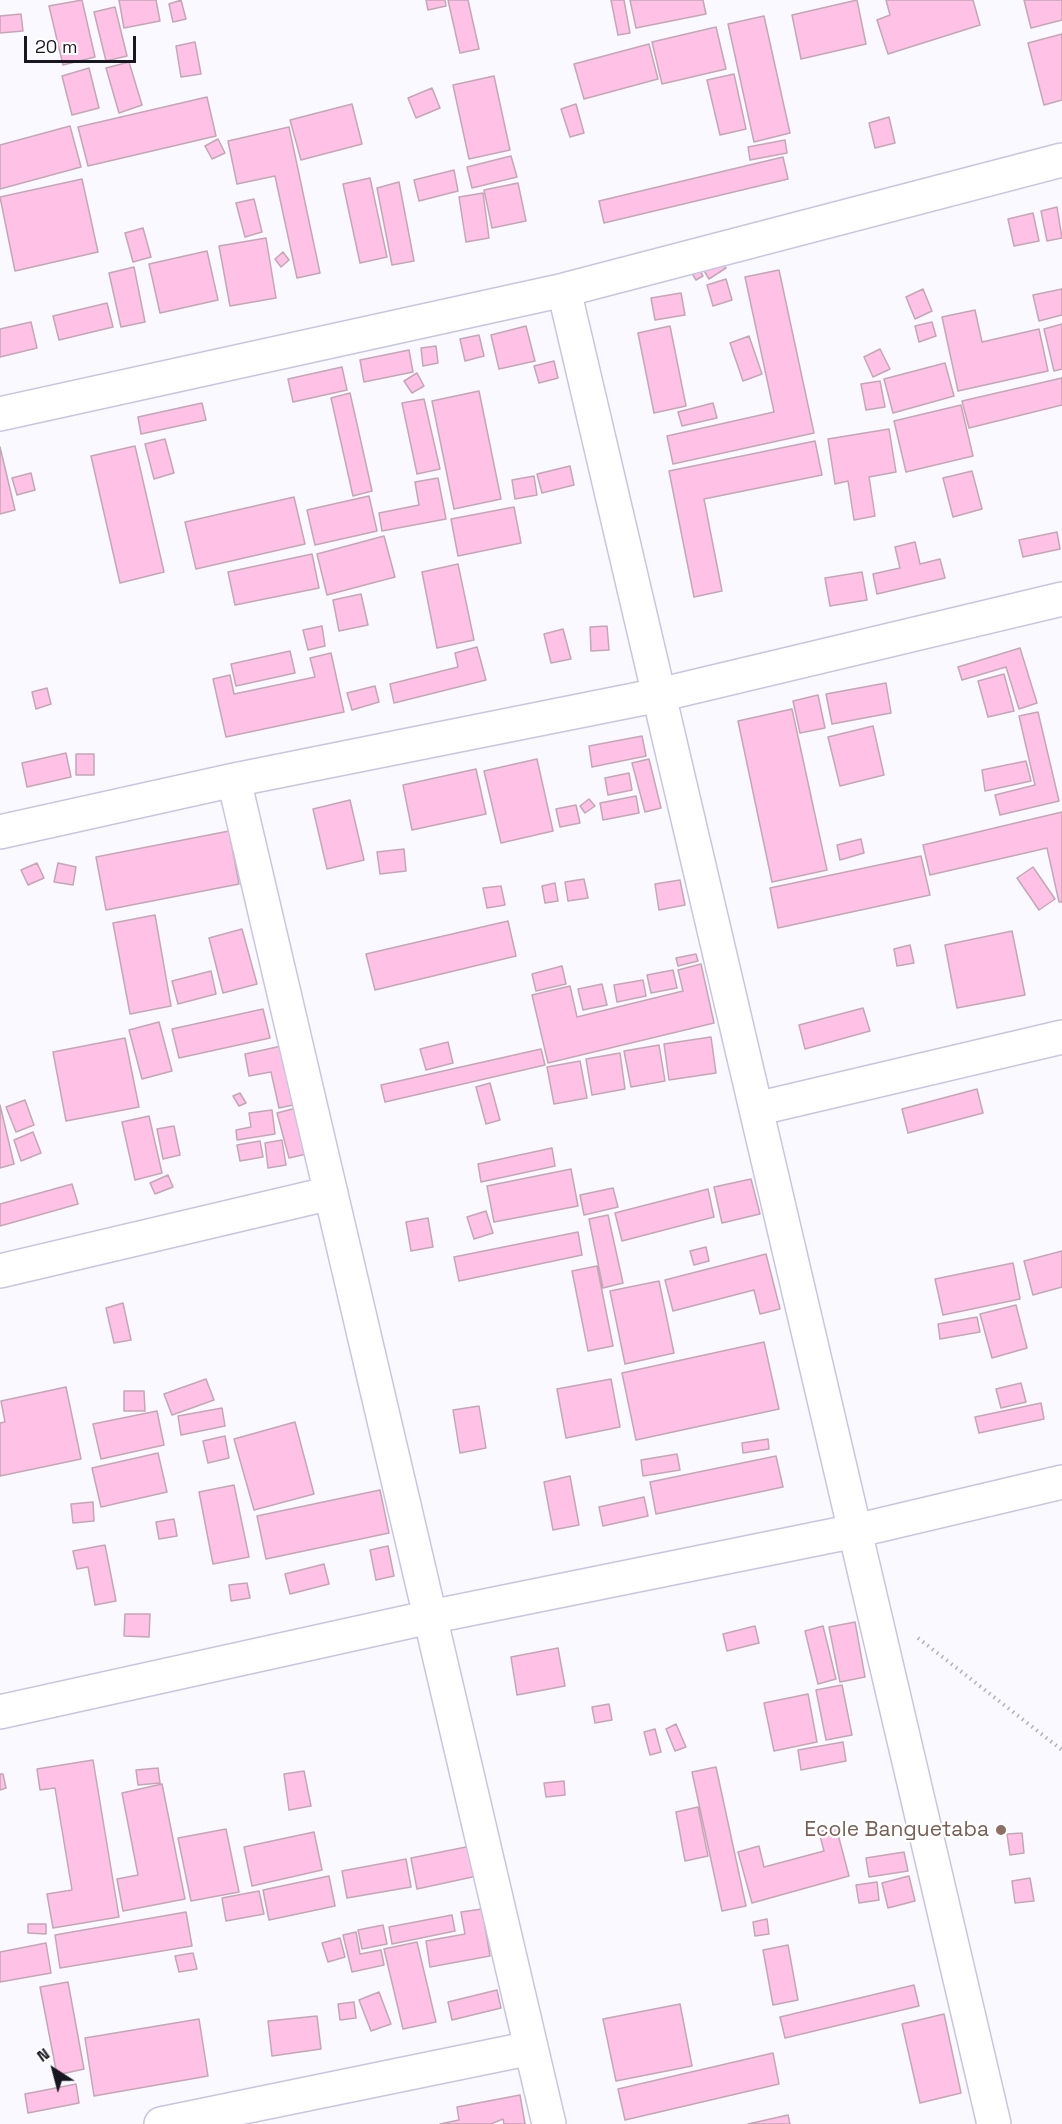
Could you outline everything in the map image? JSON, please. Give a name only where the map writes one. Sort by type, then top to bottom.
[{"type":"street","points":[[0,414],[564,290],[1062,160]]},
{"type":"street","points":[[564,290],[994,2124]]},
{"type":"street","points":[[0,832],[234,780],[659,694],[1062,599]]},
{"type":"street","points":[[234,780],[549,2124]]},
{"type":"street","points":[[756,1109],[1062,1037]]},
{"type":"street","points":[[0,1271],[331,1193]]},
{"type":"street","points":[[0,1712],[430,1617],[855,1530],[1062,1482]]},
{"type":"street","points":[[161,2124],[531,2048]]},
{"type":"path","points":[[916,1636],[931,1651],[1062,1750]]},
{"type":"building","points":[[82,0],[95,57],[63,65],[49,6]]},
{"type":"building","points":[[119,0],[156,0],[160,21],[124,28]]},
{"type":"building","points":[[181,0],[186,19],[173,22],[169,4]]},
{"type":"building","points":[[426,0],[445,0],[446,6],[428,10]]},
{"type":"building","points":[[448,0],[468,0],[479,49],[460,53]]},
{"type":"building","points":[[611,0],[624,0],[630,33],[618,35]]},
{"type":"building","points":[[630,0],[703,0],[706,14],[636,28]]},
{"type":"building","points":[[857,0],[866,44],[801,59],[792,15]]},
{"type":"building","points":[[886,0],[973,0],[980,25],[888,54],[877,20],[890,15]]},
{"type":"building","points":[[1024,0],[1062,0],[1062,20],[1031,28]]},
{"type":"building","points":[[115,7],[127,56],[106,61],[94,12]]},
{"type":"building","points":[[21,14],[23,31],[0,33],[0,16]]},
{"type":"building","points":[[764,16],[790,133],[754,142],[728,24]]},
{"type":"building","points":[[716,27],[726,69],[662,84],[652,42]]},
{"type":"building","points":[[1062,34],[1062,100],[1044,105],[1028,43]]},
{"type":"building","points":[[195,42],[201,74],[181,77],[176,46]]},
{"type":"building","points":[[649,44],[658,79],[584,99],[574,64]]},
{"type":"building","points":[[129,62],[142,105],[119,113],[106,68]]},
{"type":"building","points":[[89,68],[99,108],[72,115],[62,76]]},
{"type":"building","points":[[734,74],[746,129],[720,135],[707,80]]},
{"type":"building","points":[[494,76],[510,150],[469,159],[453,85]]},
{"type":"building","points":[[432,88],[440,108],[416,118],[408,98]]},
{"type":"building","points":[[207,97],[216,136],[88,166],[78,127]]},
{"type":"building","points":[[352,104],[362,144],[301,160],[290,120]]},
{"type":"building","points":[[576,104],[584,133],[570,137],[561,109]]},
{"type":"building","points":[[889,117],[895,143],[875,148],[869,123]]},
{"type":"building","points":[[70,126],[81,167],[0,189],[0,145]]},
{"type":"building","points":[[289,127],[320,273],[297,278],[275,176],[237,184],[228,141]]},
{"type":"building","points":[[218,139],[225,153],[212,159],[205,146]]},
{"type":"building","points":[[785,140],[787,153],[750,160],[748,147]]},
{"type":"building","points":[[511,156],[517,177],[472,188],[467,167]]},
{"type":"building","points":[[783,157],[788,179],[604,223],[599,201]]},
{"type":"building","points":[[454,170],[458,191],[419,201],[414,180]]},
{"type":"building","points":[[370,178],[387,257],[360,263],[343,184]]},
{"type":"building","points":[[82,179],[98,252],[15,271],[0,197]]},
{"type":"building","points":[[399,182],[414,261],[392,265],[377,188]]},
{"type":"building","points":[[518,183],[526,221],[492,228],[484,190]]},
{"type":"building","points":[[483,193],[489,238],[466,242],[459,197]]},
{"type":"building","points":[[254,199],[262,232],[245,237],[236,203]]},
{"type":"building","points":[[1057,207],[1062,238],[1047,241],[1041,211]]},
{"type":"building","points":[[1033,213],[1039,241],[1014,246],[1008,219]]},
{"type":"building","points":[[143,228],[151,257],[133,262],[125,233]]},
{"type":"building","points":[[266,238],[276,298],[230,306],[219,246]]},
{"type":"building","points":[[207,251],[218,300],[160,313],[149,264]]},
{"type":"building","points":[[283,252],[289,260],[281,267],[275,259]]},
{"type":"building","points":[[718,258],[726,268],[709,279],[703,269]]},
{"type":"building","points":[[697,266],[703,276],[696,280],[690,270]]},
{"type":"building","points":[[134,267],[145,322],[121,327],[109,273]]},
{"type":"building","points":[[779,270],[814,433],[673,464],[667,436],[774,412],[745,277]]},
{"type":"building","points":[[726,279],[732,300],[713,306],[707,285]]},
{"type":"building","points":[[923,289],[932,311],[915,319],[906,297]]},
{"type":"building","points":[[1062,289],[1062,315],[1039,321],[1033,295]]},
{"type":"building","points":[[681,293],[685,315],[655,320],[651,298]]},
{"type":"building","points":[[107,303],[113,327],[59,340],[53,316]]},
{"type":"building","points":[[975,310],[982,342],[1039,329],[1048,371],[958,391],[942,317]]},
{"type":"building","points":[[31,322],[37,348],[0,357],[0,329]]},
{"type":"building","points":[[932,322],[936,336],[919,342],[915,326]]},
{"type":"building","points":[[1062,324],[1062,369],[1054,371],[1044,329]]},
{"type":"building","points":[[526,326],[535,361],[499,369],[491,335]]},
{"type":"building","points":[[670,326],[686,406],[654,413],[638,333]]},
{"type":"building","points":[[479,335],[484,356],[465,361],[460,339]]},
{"type":"building","points":[[749,336],[762,374],[743,381],[730,343]]},
{"type":"building","points":[[436,346],[438,363],[423,366],[421,348]]},
{"type":"building","points":[[880,349],[890,369],[873,377],[864,357]]},
{"type":"building","points":[[409,350],[413,372],[364,382],[360,360]]},
{"type":"building","points":[[554,361],[558,378],[539,383],[534,366]]},
{"type":"building","points":[[945,363],[954,396],[893,413],[884,379]]},
{"type":"building","points":[[342,367],[347,390],[293,402],[288,379]]},
{"type":"building","points":[[417,373],[424,386],[412,393],[404,381]]},
{"type":"building","points":[[1062,378],[1062,405],[969,428],[962,401]]},
{"type":"building","points":[[880,381],[885,407],[866,410],[861,384]]},
{"type":"building","points":[[479,391],[501,499],[454,509],[432,401]]},
{"type":"building","points":[[350,393],[372,491],[353,496],[331,398]]},
{"type":"building","points":[[424,399],[440,469],[417,474],[402,403]]},
{"type":"building","points":[[202,403],[206,420],[141,434],[138,417]]},
{"type":"building","points":[[713,403],[717,418],[682,426],[678,412]]},
{"type":"building","points":[[961,405],[973,456],[906,472],[894,421]]},
{"type":"building","points":[[889,429],[896,472],[869,477],[875,516],[854,520],[848,481],[835,484],[828,439]]},
{"type":"building","points":[[165,439],[174,473],[154,479],[145,444]]},
{"type":"building","points":[[815,441],[822,475],[704,499],[722,591],[694,597],[669,471]]},
{"type":"building","points":[[135,446],[164,572],[120,583],[91,456]]},
{"type":"building","points":[[0,447],[15,510],[0,514]]},
{"type":"building","points":[[570,466],[574,485],[542,493],[537,474]]},
{"type":"building","points":[[972,471],[982,509],[953,517],[943,478]]},
{"type":"building","points":[[31,473],[35,490],[17,495],[12,478]]},
{"type":"building","points":[[534,476],[537,495],[515,499],[512,480]]},
{"type":"building","points":[[438,478],[446,519],[382,531],[379,513],[419,505],[415,482]]},
{"type":"building","points":[[369,496],[377,531],[315,545],[307,510]]},
{"type":"building","points":[[294,497],[305,544],[196,569],[185,522]]},
{"type":"building","points":[[514,507],[521,543],[458,556],[451,519]]},
{"type":"building","points":[[1057,532],[1060,549],[1023,557],[1019,540]]},
{"type":"building","points":[[384,536],[395,577],[327,595],[317,554]]},
{"type":"building","points":[[915,542],[920,564],[940,559],[945,578],[877,594],[873,574],[900,568],[895,547]]},
{"type":"building","points":[[312,554],[319,588],[235,605],[228,572]]},
{"type":"building","points":[[458,564],[474,640],[437,648],[422,572]]},
{"type":"building","points":[[862,572],[867,600],[830,606],[825,578]]},
{"type":"building","points":[[361,594],[368,625],[339,631],[333,600]]},
{"type":"building","points":[[322,626],[325,646],[308,650],[303,630]]},
{"type":"building","points":[[607,626],[609,650],[591,651],[590,627]]},
{"type":"building","points":[[563,629],[571,659],[551,663],[544,634]]},
{"type":"building","points":[[477,647],[486,680],[394,703],[390,684],[458,667],[455,653]]},
{"type":"building","points":[[1020,648],[1037,703],[1019,709],[1006,667],[962,680],[958,667]]},
{"type":"building","points":[[290,651],[295,673],[236,686],[231,664]]},
{"type":"building","points":[[331,653],[344,712],[226,737],[213,679],[230,675],[234,694],[315,677],[310,658]]},
{"type":"building","points":[[1004,674],[1014,711],[988,717],[978,681]]},
{"type":"building","points":[[886,683],[891,713],[832,724],[826,694]]},
{"type":"building","points":[[375,686],[379,702],[352,710],[347,693]]},
{"type":"building","points":[[47,688],[51,704],[36,709],[32,692]]},
{"type":"building","points":[[818,695],[825,728],[800,733],[793,701]]},
{"type":"building","points":[[792,709],[827,870],[772,882],[738,721]]},
{"type":"building","points":[[1038,712],[1059,801],[1000,815],[995,795],[1035,785],[1019,716]]},
{"type":"building","points":[[873,726],[884,775],[840,786],[828,737]]},
{"type":"building","points":[[642,736],[646,756],[592,767],[589,746]]},
{"type":"building","points":[[66,753],[71,777],[27,787],[22,763]]},
{"type":"building","points":[[76,754],[94,754],[94,775],[76,775]]},
{"type":"building","points":[[537,759],[553,831],[501,843],[484,771]]},
{"type":"building","points":[[649,759],[661,808],[645,812],[632,763]]},
{"type":"building","points":[[1026,761],[1031,781],[985,791],[982,770]]},
{"type":"building","points":[[476,769],[486,814],[412,830],[403,785]]},
{"type":"building","points":[[629,773],[632,790],[608,795],[605,778]]},
{"type":"building","points":[[636,796],[639,813],[603,820],[600,803]]},
{"type":"building","points":[[589,799],[595,806],[585,813],[580,806]]},
{"type":"building","points":[[350,800],[364,860],[327,869],[313,809]]},
{"type":"building","points":[[576,805],[580,823],[560,827],[556,809]]},
{"type":"building","points":[[1062,812],[1062,902],[1059,902],[1047,848],[930,875],[923,845]]},
{"type":"building","points":[[229,831],[239,884],[106,910],[96,857]]},
{"type":"building","points":[[861,839],[864,853],[840,860],[837,845]]},
{"type":"building","points":[[404,849],[406,871],[380,874],[377,852]]},
{"type":"building","points":[[921,856],[930,895],[778,928],[770,888]]},
{"type":"building","points":[[37,863],[44,878],[28,885],[21,870]]},
{"type":"building","points":[[58,863],[76,867],[73,885],[54,882]]},
{"type":"building","points":[[1033,867],[1055,899],[1039,910],[1017,878]]},
{"type":"building","points":[[584,879],[588,898],[568,901],[565,882]]},
{"type":"building","points":[[680,880],[685,905],[659,910],[655,884]]},
{"type":"building","points":[[555,883],[558,901],[545,903],[542,886]]},
{"type":"building","points":[[501,886],[505,905],[487,908],[483,888]]},
{"type":"building","points":[[155,915],[171,1006],[130,1014],[113,923]]},
{"type":"building","points":[[508,921],[516,956],[375,990],[366,954]]},
{"type":"building","points":[[242,929],[257,984],[223,993],[209,938]]},
{"type":"building","points":[[1012,931],[1025,995],[957,1008],[945,945]]},
{"type":"building","points":[[910,945],[914,963],[897,966],[894,949]]},
{"type":"building","points":[[696,954],[698,961],[678,966],[676,958]]},
{"type":"building","points":[[701,964],[714,1023],[548,1063],[532,995],[570,986],[577,1017],[683,991],[678,970]]},
{"type":"building","points":[[562,966],[566,984],[536,991],[532,974]]},
{"type":"building","points":[[673,970],[677,988],[651,993],[647,975]]},
{"type":"building","points":[[211,971],[216,994],[178,1004],[172,981]]},
{"type":"building","points":[[643,980],[646,996],[617,1002],[614,985]]},
{"type":"building","points":[[602,984],[607,1005],[583,1010],[578,989]]},
{"type":"building","points":[[863,1008],[870,1031],[805,1049],[799,1025]]},
{"type":"building","points":[[263,1009],[270,1038],[179,1058],[172,1029]]},
{"type":"building","points":[[159,1022],[172,1071],[142,1079],[129,1030]]},
{"type":"building","points":[[711,1037],[716,1073],[669,1080],[664,1044]]},
{"type":"building","points":[[125,1038],[139,1107],[66,1121],[53,1052]]},
{"type":"building","points":[[448,1042],[453,1063],[426,1070],[420,1049]]},
{"type":"building","points":[[286,1045],[298,1104],[279,1108],[271,1072],[249,1076],[245,1054]]},
{"type":"building","points":[[659,1045],[665,1081],[631,1087],[624,1051]]},
{"type":"building","points":[[541,1049],[545,1065],[385,1102],[381,1085]]},
{"type":"building","points":[[620,1053],[625,1089],[592,1095],[586,1059]]},
{"type":"building","points":[[580,1061],[587,1098],[554,1104],[547,1067]]},
{"type":"building","points":[[490,1083],[500,1120],[486,1124],[476,1087]]},
{"type":"building","points":[[977,1089],[983,1113],[908,1133],[902,1109]]},
{"type":"building","points":[[240,1093],[246,1103],[239,1106],[233,1096]]},
{"type":"building","points":[[25,1100],[34,1125],[16,1132],[6,1107]]},
{"type":"building","points":[[0,1105],[14,1164],[0,1168]]},
{"type":"building","points":[[300,1107],[311,1153],[289,1158],[277,1113]]},
{"type":"building","points":[[272,1110],[275,1134],[237,1140],[236,1130],[251,1127],[249,1113]]},
{"type":"building","points":[[149,1116],[162,1173],[135,1180],[122,1122]]},
{"type":"building","points":[[174,1126],[180,1155],[163,1159],[157,1129]]},
{"type":"building","points":[[33,1132],[41,1153],[21,1161],[14,1140]]},
{"type":"building","points":[[282,1140],[286,1165],[268,1168],[265,1143]]},
{"type":"building","points":[[260,1141],[263,1157],[240,1161],[237,1145]]},
{"type":"building","points":[[552,1148],[555,1166],[481,1182],[478,1164]]},
{"type":"building","points":[[571,1169],[578,1206],[494,1222],[487,1186]]},
{"type":"building","points":[[168,1175],[173,1187],[155,1194],[150,1183]]},
{"type":"building","points":[[751,1179],[760,1214],[722,1223],[714,1187]]},
{"type":"building","points":[[72,1184],[78,1204],[0,1226],[0,1204]]},
{"type":"building","points":[[613,1188],[618,1207],[584,1215],[580,1195]]},
{"type":"building","points":[[708,1189],[714,1217],[622,1241],[615,1213]]},
{"type":"building","points":[[486,1211],[493,1233],[474,1239],[467,1217]]},
{"type":"building","points":[[608,1215],[623,1283],[603,1288],[589,1219]]},
{"type":"building","points":[[428,1218],[433,1247],[411,1251],[406,1222]]},
{"type":"building","points":[[578,1232],[582,1255],[459,1281],[454,1257]]},
{"type":"building","points":[[706,1247],[709,1261],[694,1265],[690,1251]]},
{"type":"building","points":[[1062,1251],[1062,1287],[1033,1295],[1024,1261]]},
{"type":"building","points":[[766,1254],[780,1309],[760,1314],[754,1290],[673,1311],[665,1280]]},
{"type":"building","points":[[1013,1263],[1020,1299],[943,1315],[935,1279]]},
{"type":"building","points":[[597,1266],[613,1346],[588,1351],[572,1271]]},
{"type":"building","points":[[659,1281],[674,1353],[625,1364],[610,1291]]},
{"type":"building","points":[[123,1303],[131,1340],[114,1343],[106,1308]]},
{"type":"building","points":[[1016,1305],[1027,1348],[992,1358],[980,1314]]},
{"type":"building","points":[[977,1317],[980,1332],[940,1339],[938,1324]]},
{"type":"building","points":[[764,1342],[779,1409],[636,1440],[622,1373]]},
{"type":"building","points":[[206,1379],[214,1400],[172,1415],[164,1394]]},
{"type":"building","points":[[611,1379],[620,1427],[566,1438],[557,1389]]},
{"type":"building","points":[[1021,1383],[1026,1402],[1001,1408],[996,1389]]},
{"type":"building","points":[[66,1387],[81,1459],[0,1476],[0,1423],[5,1422],[1,1401]]},
{"type":"building","points":[[124,1391],[144,1391],[145,1411],[124,1411]]},
{"type":"building","points":[[1041,1403],[1044,1419],[979,1433],[975,1417]]},
{"type":"building","points":[[479,1406],[486,1448],[460,1453],[453,1410]]},
{"type":"building","points":[[222,1408],[225,1426],[181,1435],[178,1416]]},
{"type":"building","points":[[157,1411],[164,1445],[101,1459],[93,1424]]},
{"type":"building","points":[[295,1422],[314,1494],[254,1510],[234,1439]]},
{"type":"building","points":[[225,1436],[229,1458],[208,1463],[203,1441]]},
{"type":"building","points":[[768,1439],[769,1449],[743,1453],[742,1443]]},
{"type":"building","points":[[158,1453],[167,1492],[101,1507],[92,1468]]},
{"type":"building","points":[[677,1454],[680,1470],[643,1476],[641,1460]]},
{"type":"building","points":[[776,1456],[783,1487],[656,1514],[650,1482]]},
{"type":"building","points":[[570,1476],[579,1525],[553,1530],[544,1482]]},
{"type":"building","points":[[234,1485],[249,1557],[213,1564],[199,1492]]},
{"type":"building","points":[[380,1490],[389,1533],[266,1559],[257,1516]]},
{"type":"building","points":[[644,1497],[648,1516],[603,1526],[599,1507]]},
{"type":"building","points":[[93,1502],[94,1521],[73,1523],[71,1504]]},
{"type":"building","points":[[174,1519],[177,1536],[159,1539],[156,1522]]},
{"type":"building","points":[[105,1545],[116,1601],[95,1605],[88,1567],[77,1569],[73,1551]]},
{"type":"building","points":[[388,1546],[394,1576],[376,1580],[370,1550]]},
{"type":"building","points":[[324,1564],[329,1584],[290,1594],[285,1574]]},
{"type":"building","points":[[247,1583],[250,1598],[231,1601],[229,1585]]},
{"type":"building","points":[[125,1614],[150,1614],[149,1637],[124,1636]]},
{"type":"building","points":[[855,1622],[865,1677],[840,1682],[829,1627]]},
{"type":"building","points":[[755,1626],[759,1643],[727,1651],[723,1634]]},
{"type":"building","points":[[823,1626],[836,1679],[818,1684],[805,1631]]},
{"type":"building","points":[[558,1648],[565,1686],[517,1695],[511,1657]]},
{"type":"building","points":[[842,1685],[852,1735],[826,1740],[816,1690]]},
{"type":"building","points":[[808,1694],[817,1742],[774,1751],[764,1703]]},
{"type":"building","points":[[609,1704],[612,1720],[595,1723],[592,1707]]},
{"type":"building","points":[[676,1724],[686,1747],[675,1751],[666,1729]]},
{"type":"building","points":[[655,1729],[661,1752],[650,1755],[644,1732]]},
{"type":"building","points":[[843,1742],[846,1761],[801,1770],[798,1750]]},
{"type":"building","points":[[93,1760],[119,1917],[53,1928],[47,1894],[72,1890],[55,1788],[40,1790],[37,1769]]},
{"type":"building","points":[[716,1767],[746,1906],[722,1911],[692,1772]]},
{"type":"building","points":[[158,1768],[160,1783],[138,1785],[136,1770]]},
{"type":"building","points":[[304,1771],[311,1806],[289,1810],[284,1774]]},
{"type":"building","points":[[0,1774],[3,1774],[6,1788],[0,1790]]},
{"type":"building","points":[[564,1781],[565,1795],[546,1797],[544,1783]]},
{"type":"building","points":[[162,1784],[185,1899],[123,1911],[117,1879],[138,1875],[122,1793]]},
{"type":"building","points":[[698,1807],[708,1856],[685,1861],[676,1812]]},
{"type":"building","points":[[836,1827],[849,1876],[752,1903],[738,1852],[759,1846],[764,1867],[824,1851],[819,1832]]},
{"type":"building","points":[[226,1829],[239,1892],[191,1901],[178,1838]]},
{"type":"building","points":[[314,1832],[322,1870],[252,1886],[244,1847]]},
{"type":"building","points":[[1022,1833],[1024,1853],[1010,1855],[1007,1834]]},
{"type":"building","points":[[471,1846],[477,1876],[417,1889],[411,1858]]},
{"type":"building","points":[[904,1852],[908,1871],[869,1877],[866,1858]]},
{"type":"building","points":[[406,1859],[411,1887],[347,1898],[342,1871]]},
{"type":"building","points":[[329,1876],[335,1906],[269,1920],[263,1890]]},
{"type":"building","points":[[909,1876],[915,1901],[888,1908],[882,1883]]},
{"type":"building","points":[[1030,1878],[1034,1901],[1015,1903],[1012,1881]]},
{"type":"building","points":[[877,1882],[879,1900],[859,1903],[856,1885]]},
{"type":"building","points":[[259,1891],[264,1914],[226,1921],[222,1898]]},
{"type":"building","points":[[482,1909],[490,1956],[430,1967],[426,1941],[465,1934],[461,1912]]},
{"type":"building","points":[[186,1912],[192,1946],[60,1968],[55,1935]]},
{"type":"building","points":[[452,1915],[455,1931],[392,1944],[389,1927]]},
{"type":"building","points":[[767,1919],[769,1934],[755,1936],[753,1922]]},
{"type":"building","points":[[28,1924],[46,1924],[46,1934],[28,1933]]},
{"type":"building","points":[[383,1925],[387,1944],[362,1949],[358,1930]]},
{"type":"building","points":[[356,1932],[360,1954],[381,1950],[384,1965],[352,1972],[343,1935]]},
{"type":"building","points":[[340,1938],[345,1957],[328,1962],[322,1943]]},
{"type":"building","points":[[417,1942],[436,2022],[403,2029],[384,1949]]},
{"type":"building","points":[[46,1943],[51,1973],[0,1982],[0,1952]]},
{"type":"building","points":[[788,1945],[798,2000],[773,2005],[763,1950]]},
{"type":"building","points":[[193,1953],[197,1969],[179,1972],[175,1956]]},
{"type":"building","points":[[68,1982],[84,2069],[57,2075],[40,1987]]},
{"type":"building","points":[[914,1985],[919,2006],[785,2038],[780,2017]]},
{"type":"building","points":[[497,1990],[501,2008],[452,2020],[448,2002]]},
{"type":"building","points":[[379,1992],[391,2024],[371,2031],[359,2000]]},
{"type":"building","points":[[354,2002],[356,2018],[340,2020],[338,2004]]},
{"type":"building","points":[[680,2004],[692,2066],[616,2081],[603,2019]]},
{"type":"building","points":[[944,2014],[961,2093],[920,2103],[902,2024]]},
{"type":"building","points":[[317,2016],[321,2049],[272,2056],[268,2021]]},
{"type":"building","points":[[199,2019],[208,2076],[94,2096],[85,2038]]},
{"type":"building","points":[[773,2053],[779,2084],[625,2120],[618,2089]]},
{"type":"building","points":[[76,2084],[79,2103],[28,2113],[25,2094]]},
{"type":"building","points":[[520,2095],[525,2124],[504,2124],[503,2119],[491,2124],[440,2124],[459,2120],[457,2107]]},
{"type":"building","points":[[788,2115],[790,2124],[748,2124]]},
{"type":"place","name":"Ecole Banguetaba","points":[[1001,1830]]}]
